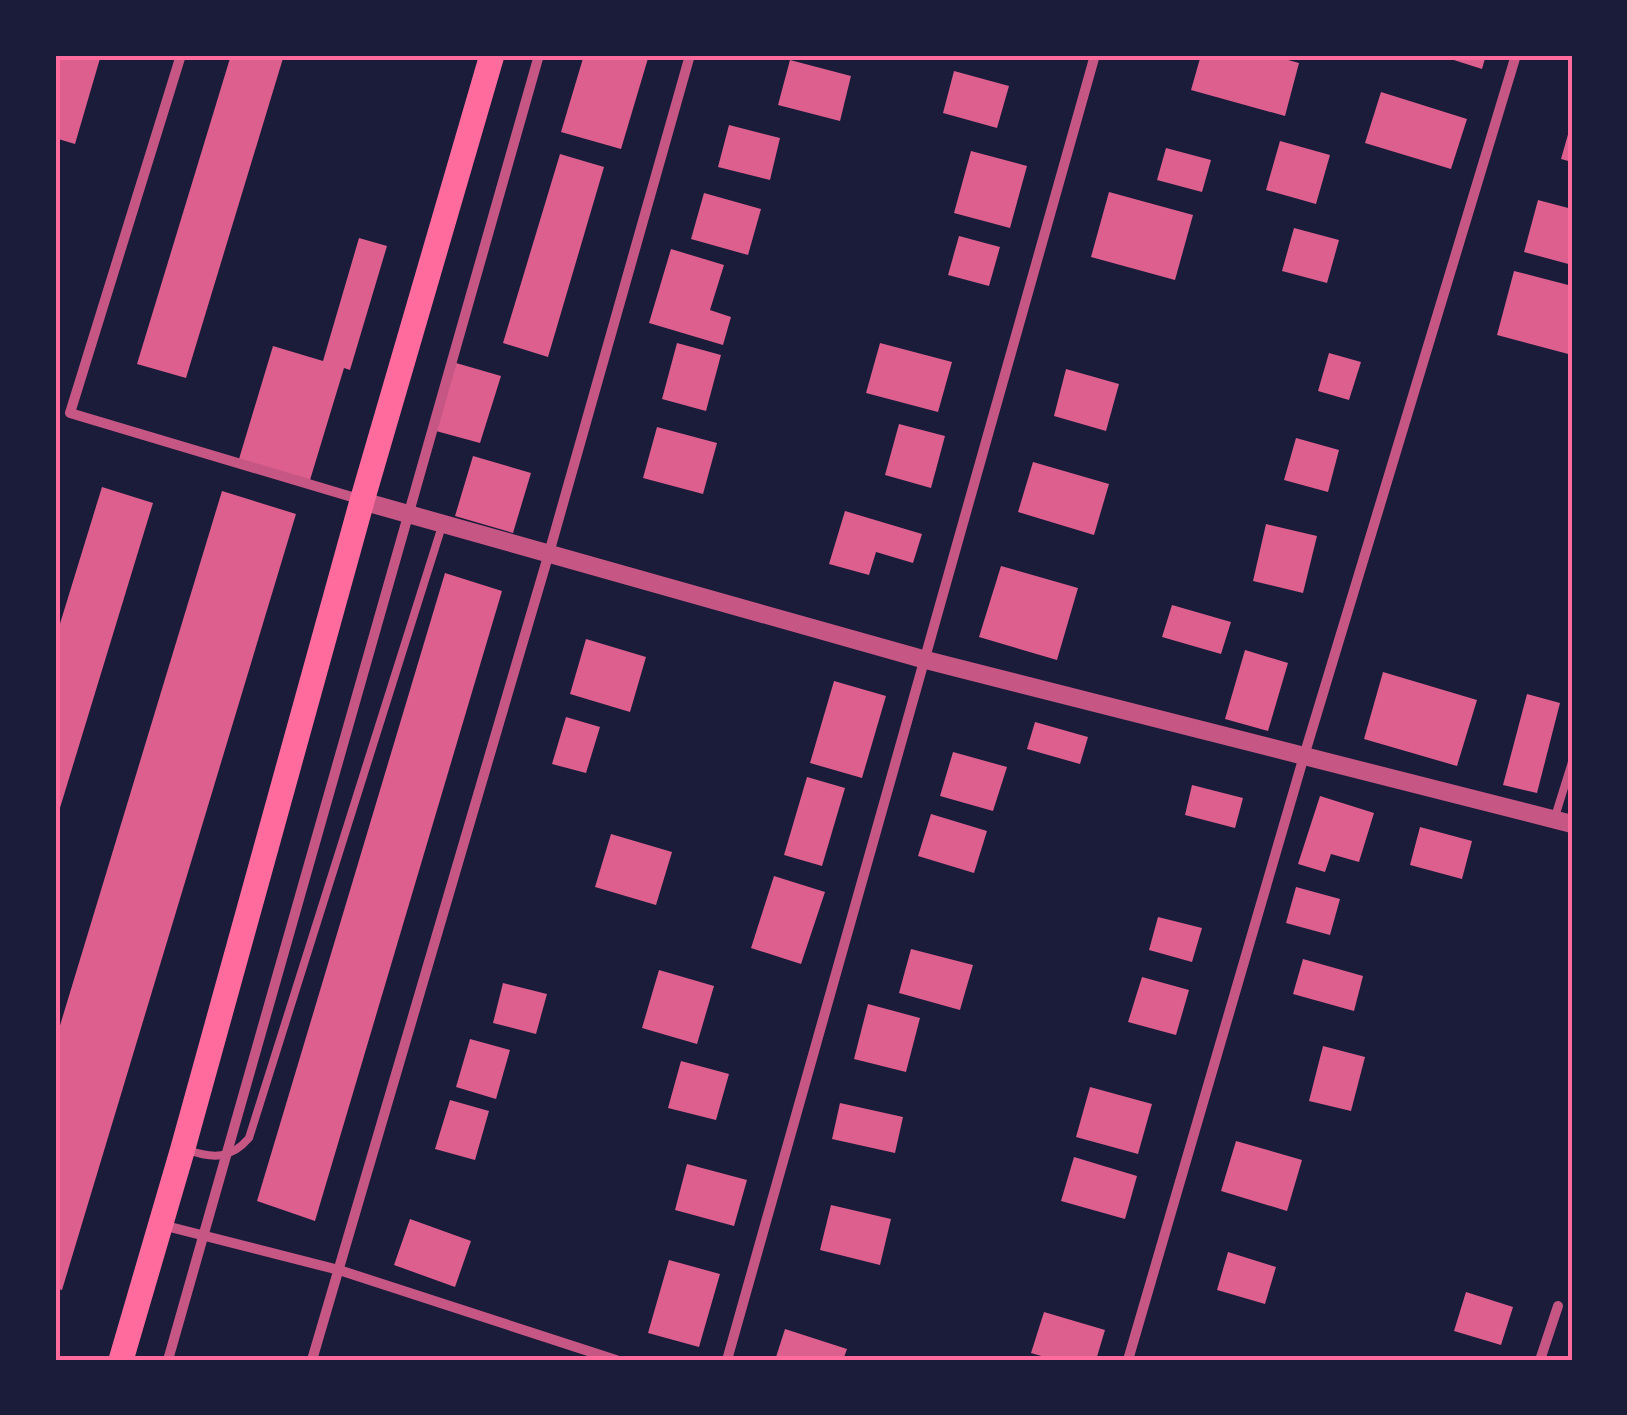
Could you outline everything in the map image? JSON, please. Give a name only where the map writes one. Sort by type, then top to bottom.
[{"type":"main road","points":[[122,1360],[362,500],[492,55]]},
{"type":"street","points":[[181,55],[70,413],[926,660],[1563,822]]},
{"type":"street","points":[[168,1360],[538,55]]},
{"type":"street","points":[[312,1360],[549,553],[690,55]]},
{"type":"street","points":[[727,1360],[1094,55]]},
{"type":"street","points":[[1128,1360],[1304,756],[1516,55]]},
{"type":"street","points":[[161,1225],[339,1270],[616,1360]]},
{"type":"street","points":[[1540,1360],[1558,1306]]},
{"type":"lane","points":[[183,1148],[218,1156],[240,1148],[249,1138],[443,523]]},
{"type":"lane","points":[[1563,822],[1572,762]]},
{"type":"building","points":[[55,55],[101,55],[75,144],[55,138]]},
{"type":"building","points":[[231,55],[284,55],[186,378],[137,364]]},
{"type":"building","points":[[584,55],[649,55],[621,149],[561,132]]},
{"type":"building","points":[[1201,55],[1270,55],[1299,63],[1285,116],[1191,90]]},
{"type":"building","points":[[1438,55],[1486,55],[1482,69]]},
{"type":"building","points":[[790,60],[851,76],[840,121],[778,105]]},
{"type":"building","points":[[954,71],[1009,86],[997,128],[943,113]]},
{"type":"building","points":[[1381,92],[1467,119],[1451,169],[1365,143]]},
{"type":"building","points":[[1572,124],[1572,162],[1561,159]]},
{"type":"building","points":[[729,125],[780,138],[770,180],[718,167]]},
{"type":"building","points":[[1280,141],[1330,155],[1316,204],[1266,190]]},
{"type":"building","points":[[1166,148],[1211,160],[1202,192],[1157,180]]},
{"type":"building","points":[[971,151],[1027,166],[1010,228],[954,213]]},
{"type":"building","points":[[560,154],[604,167],[548,357],[503,343]]},
{"type":"building","points":[[1109,192],[1193,215],[1175,280],[1091,257]]},
{"type":"building","points":[[704,193],[761,209],[748,255],[691,239]]},
{"type":"building","points":[[1538,200],[1572,209],[1572,265],[1524,252]]},
{"type":"building","points":[[1294,228],[1339,240],[1327,283],[1282,271]]},
{"type":"building","points":[[959,236],[1000,247],[989,286],[948,275]]},
{"type":"building","points":[[359,238],[387,246],[350,370],[344,368],[310,480],[239,459],[273,346],[323,361]]},
{"type":"building","points":[[671,249],[724,265],[710,310],[731,317],[723,345],[649,323]]},
{"type":"building","points":[[1514,271],[1572,286],[1572,355],[1497,335]]},
{"type":"building","points":[[677,343],[721,355],[706,411],[662,399]]},
{"type":"building","points":[[880,343],[952,362],[938,412],[866,393]]},
{"type":"building","points":[[1329,353],[1361,362],[1349,400],[1318,391]]},
{"type":"building","points":[[456,363],[501,376],[480,443],[436,431]]},
{"type":"building","points":[[1066,369],[1119,384],[1106,431],[1054,416]]},
{"type":"building","points":[[899,424],[945,436],[931,488],[885,475]]},
{"type":"building","points":[[657,427],[717,443],[703,494],[643,478]]},
{"type":"building","points":[[1296,438],[1339,450],[1328,492],[1284,480]]},
{"type":"building","points":[[473,456],[531,473],[513,533],[455,516]]},
{"type":"building","points":[[1033,462],[1109,484],[1094,535],[1018,512]]},
{"type":"building","points":[[102,487],[153,503],[56,821],[55,640]]},
{"type":"building","points":[[222,491],[296,514],[62,1290],[55,1288],[55,1042]]},
{"type":"building","points":[[845,511],[922,534],[913,563],[876,552],[869,575],[829,564]]},
{"type":"building","points":[[1266,524],[1317,536],[1303,593],[1253,581]]},
{"type":"building","points":[[1001,566],[1078,588],[1057,660],[979,637]]},
{"type":"building","points":[[445,573],[502,591],[315,1221],[257,1201]]},
{"type":"building","points":[[1172,605],[1231,622],[1221,654],[1162,637]]},
{"type":"building","points":[[586,639],[646,657],[630,712],[570,694]]},
{"type":"building","points":[[1245,650],[1288,663],[1268,731],[1225,719]]},
{"type":"building","points":[[1383,672],[1477,700],[1457,766],[1364,739]]},
{"type":"building","points":[[834,681],[886,696],[862,778],[810,763]]},
{"type":"building","points":[[1527,694],[1560,703],[1537,793],[1503,785]]},
{"type":"building","points":[[566,717],[600,727],[586,773],[552,764]]},
{"type":"building","points":[[1035,722],[1088,737],[1080,764],[1027,749]]},
{"type":"building","points":[[953,752],[1007,767],[993,811],[940,796]]},
{"type":"building","points":[[807,777],[845,788],[822,866],[784,855]]},
{"type":"building","points":[[1192,785],[1243,798],[1235,828],[1185,815]]},
{"type":"building","points":[[1320,796],[1374,813],[1359,862],[1331,854],[1325,872],[1298,864]]},
{"type":"building","points":[[931,814],[987,831],[974,873],[918,856]]},
{"type":"building","points":[[1420,827],[1472,841],[1462,879],[1410,865]]},
{"type":"building","points":[[611,834],[672,852],[656,905],[595,887]]},
{"type":"building","points":[[774,876],[825,892],[801,964],[751,948]]},
{"type":"building","points":[[1296,887],[1340,899],[1330,935],[1286,923]]},
{"type":"building","points":[[1158,917],[1202,928],[1192,962],[1149,950]]},
{"type":"building","points":[[911,949],[973,965],[960,1010],[899,993]]},
{"type":"building","points":[[1303,959],[1363,976],[1354,1011],[1293,994]]},
{"type":"building","points":[[659,970],[714,986],[697,1044],[642,1028]]},
{"type":"building","points":[[1142,977],[1189,990],[1176,1035],[1128,1022]]},
{"type":"building","points":[[503,983],[547,994],[536,1034],[493,1023]]},
{"type":"building","points":[[868,1004],[920,1018],[906,1072],[854,1059]]},
{"type":"building","points":[[470,1039],[510,1050],[496,1099],[456,1087]]},
{"type":"building","points":[[1323,1046],[1365,1057],[1351,1111],[1309,1101]]},
{"type":"building","points":[[681,1061],[729,1074],[716,1120],[668,1108]]},
{"type":"building","points":[[1090,1087],[1152,1104],[1138,1154],[1076,1137]]},
{"type":"building","points":[[450,1100],[489,1111],[475,1160],[435,1149]]},
{"type":"building","points":[[840,1103],[903,1117],[895,1153],[832,1139]]},
{"type":"building","points":[[1236,1141],[1302,1160],[1287,1211],[1221,1191]]},
{"type":"building","points":[[1074,1157],[1137,1176],[1125,1219],[1061,1201]]},
{"type":"building","points":[[687,1164],[747,1180],[734,1226],[675,1210]]},
{"type":"building","points":[[831,1205],[891,1219],[880,1265],[820,1250]]},
{"type":"building","points":[[410,1219],[471,1241],[455,1287],[394,1265]]},
{"type":"building","points":[[1228,1252],[1276,1267],[1265,1304],[1217,1290]]},
{"type":"building","points":[[669,1260],[720,1274],[699,1347],[648,1333]]},
{"type":"building","points":[[1466,1292],[1513,1307],[1501,1345],[1454,1331]]},
{"type":"building","points":[[1044,1312],[1105,1330],[1096,1360],[1055,1360],[1031,1353]]},
{"type":"building","points":[[785,1329],[847,1349],[843,1360],[775,1360]]}]
